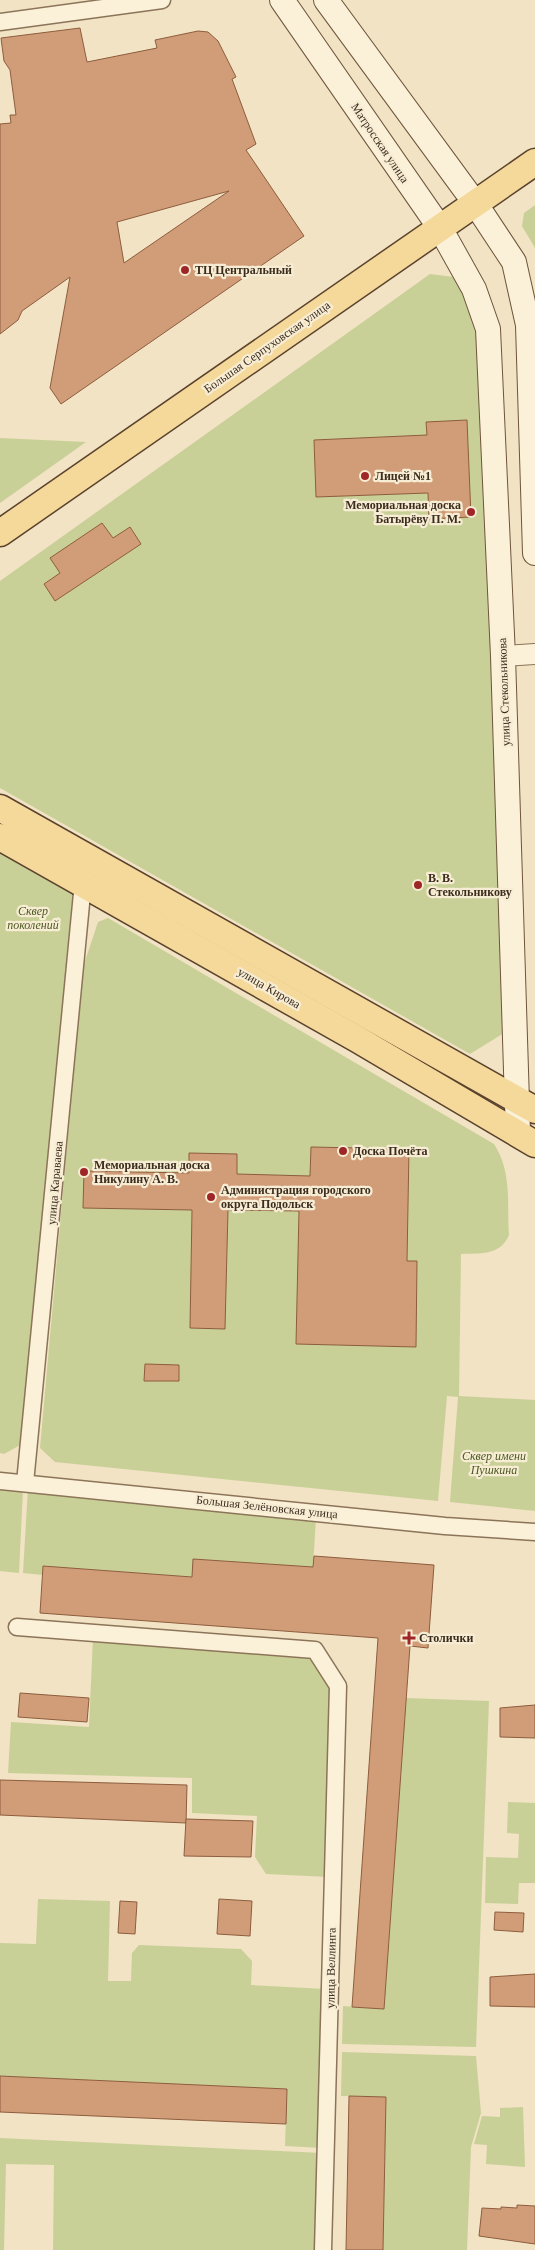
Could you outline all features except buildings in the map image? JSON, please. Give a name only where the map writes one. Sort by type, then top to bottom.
[{"type":"main road","name":"Матросская улица","points":[[282,0],[440,228],[474,289]]},
{"type":"main road","points":[[326,0],[476,203],[514,262],[528,325],[535,553]]},
{"type":"main road","name":"Большая Серпуховская улица","points":[[0,533],[535,162]]},
{"type":"main road","name":"улица Стекольникова","points":[[474,289],[488,329],[503,656],[516,1049],[529,1137]]},
{"type":"main road","name":"улица Кирова","points":[[0,808],[525,1104]]},
{"type":"main road","name":"улица Кирова","points":[[0,837],[529,1137]]},
{"type":"street","points":[[0,22],[162,0]]},
{"type":"street","points":[[503,656],[535,654]]},
{"type":"street","name":"улица Караваева","points":[[25,1483],[83,883]]},
{"type":"street","name":"Большая Зелёновская улица","points":[[0,1481],[445,1526],[535,1532]]},
{"type":"street","name":"улица Веллинга","points":[[17,1627],[315,1650],[338,1686],[324,2250]]},
{"type":"green space","points":[[535,205],[535,248],[522,226],[524,213]]},
{"type":"green space","points":[[430,274],[454,277],[469,292],[484,362],[504,1033],[470,1054],[0,788],[0,581]]},
{"type":"green space","points":[[0,438],[86,442],[0,503]]},
{"type":"green space","name":"Сквер поколений","points":[[0,851],[73,891],[22,1444],[4,1454],[0,1453]]},
{"type":"green space","name":"Сквер имени Пушкина","points":[[108,918],[494,1144],[504,1165],[508,1188],[509,1235],[505,1242],[495,1250],[461,1254],[459,1396],[535,1400],[535,1511],[450,1502],[458,1397],[447,1396],[438,1501],[55,1462],[40,1448],[83,967],[98,922]]},
{"type":"green space","points":[[0,1487],[23,1489],[19,1573],[0,1571]]},
{"type":"green space","points":[[28,1488],[316,1517],[313,1568],[194,1559],[192,1577],[44,1566],[43,1575],[23,1573]]},
{"type":"green space","points":[[93,1637],[312,1654],[334,1689],[329,1877],[266,1874],[255,1857],[257,1816],[192,1813],[192,1778],[8,1773],[11,1722],[89,1727]]},
{"type":"green space","points":[[406,1698],[489,1701],[476,2047],[342,2044],[343,2006],[384,2009]]},
{"type":"green space","points":[[508,1802],[535,1803],[535,1883],[519,1883],[518,1904],[485,1903],[486,1857],[518,1858],[519,1834],[507,1833]]},
{"type":"green space","points":[[38,1899],[110,1901],[108,1981],[131,1981],[132,1953],[139,1945],[241,1949],[252,1961],[251,1985],[326,1989],[322,2148],[285,2146],[287,2089],[0,2076],[0,1943],[36,1944]]},
{"type":"green space","points":[[342,2052],[476,2056],[481,2113],[471,2147],[467,2250],[383,2250],[386,2097],[341,2096]]},
{"type":"green space","points":[[523,2107],[525,2167],[486,2164],[487,2145],[474,2144],[482,2116],[500,2117],[500,2108]]},
{"type":"green space","points":[[0,2138],[322,2153],[319,2250],[53,2250],[54,2165],[6,2164],[4,2250],[0,2250]]},
{"type":"place","name":"ТЦ Центральный","points":[[185,270]]},
{"type":"place","name":"Лицeй №1","points":[[365,476]]},
{"type":"place","name":"Мемориальная доска Батырёву П. М.","points":[[471,512]]},
{"type":"place","name":"В. В. Стекольникову","points":[[418,885]]},
{"type":"place","name":"Доска Почёта","points":[[343,1151]]},
{"type":"place","name":"Мемориальная доска Никулину А. В.","points":[[84,1172]]},
{"type":"place","name":"Администрация городского округа Подольск","points":[[211,1197]]},
{"type":"place","name":"Столички","points":[[409,1638]]}]
